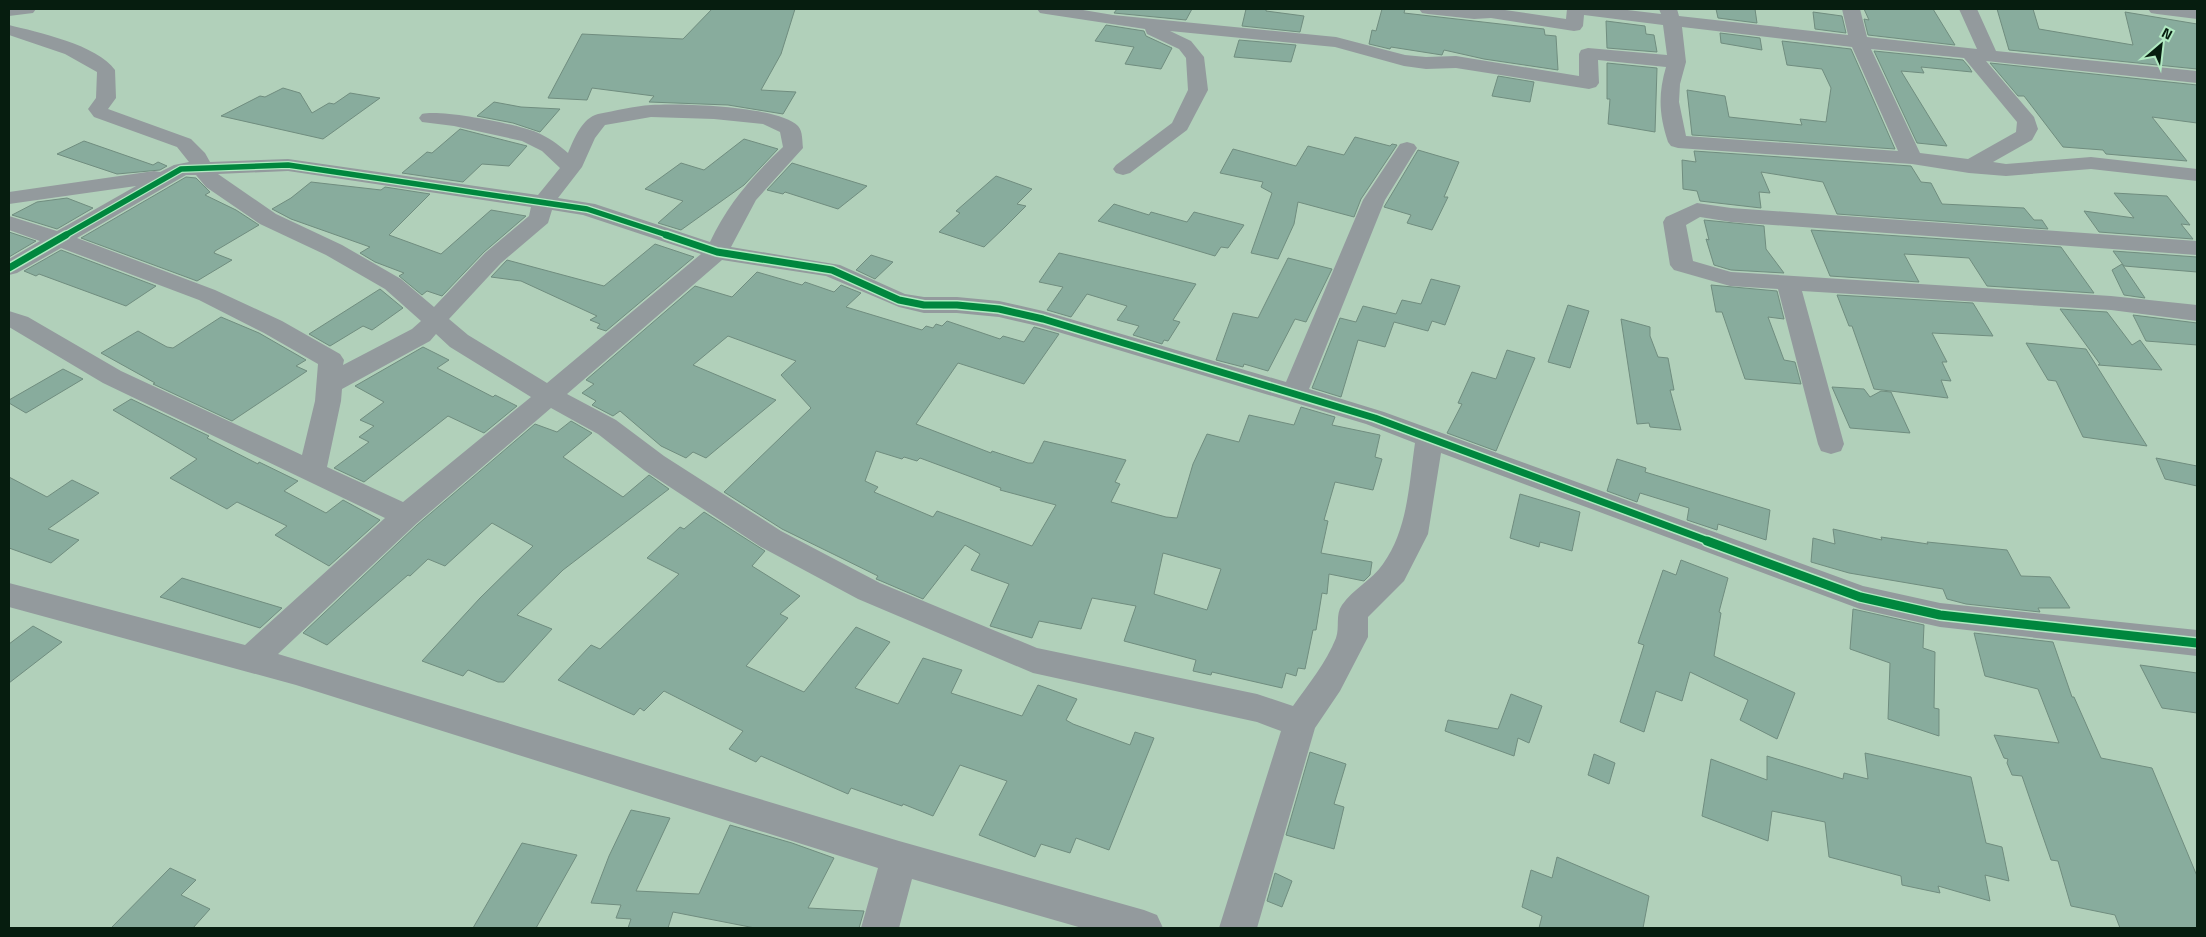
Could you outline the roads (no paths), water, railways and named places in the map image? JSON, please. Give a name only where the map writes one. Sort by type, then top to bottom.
[{"type":"street","points":[[9,11],[27,9]]},
{"type":"street","points":[[1046,9],[1142,23],[1336,42],[1404,60],[1426,63],[1456,62],[1589,83],[1588,54],[1677,62]]},
{"type":"street","points":[[1428,9],[1474,14],[1491,13],[1574,26],[1576,9],[1670,15],[1859,42],[2197,76]]},
{"type":"street","points":[[1851,9],[1859,42],[1912,158]]},
{"type":"street","points":[[1968,9],[1989,55]]},
{"type":"street","points":[[2157,9],[2197,14]]},
{"type":"street","points":[[1670,15],[1677,62],[1669,88],[1669,116],[1678,142],[1912,158],[2006,170],[2091,163],[2197,175]]},
{"type":"street","points":[[1123,169],[1180,126],[1198,90],[1195,57],[1185,44],[1161,34],[1142,23]]},
{"type":"street","points":[[9,30],[57,42],[91,58],[106,70],[106,98],[98,109],[101,113],[184,143],[198,157],[191,169],[58,239],[9,268]]},
{"type":"street","points":[[1969,53],[2027,121],[2028,129],[2025,136],[1969,166]]},
{"type":"street","points":[[250,660],[406,516],[717,252],[729,224],[744,199],[793,148],[790,129],[767,118],[714,113],[651,111],[598,120],[585,138],[572,167],[543,202],[540,218],[493,258],[421,335],[329,384]]},
{"type":"street","points":[[429,118],[454,120],[528,136],[549,147],[572,167]]},
{"type":"street","points":[[1294,394],[1316,344],[1341,276],[1374,200],[1408,148]]},
{"type":"street","points":[[9,198],[155,177],[191,169],[288,165],[587,209],[717,252],[832,270],[899,300],[924,305],[956,304],[999,309],[1043,319],[1375,418],[1860,597],[1940,616],[2197,643]]},
{"type":"street","points":[[191,169],[214,182],[268,219],[334,250],[393,284],[459,342],[549,396],[607,427],[654,462],[771,539],[869,590],[1034,660],[1257,708],[1300,723]]},
{"type":"street","points":[[2197,248],[1731,215],[1697,210],[1674,222],[1682,265],[1730,279],[2111,303],[2197,313]]},
{"type":"street","points":[[9,223],[58,239],[207,295],[273,327],[331,360],[328,401],[312,471]]},
{"type":"street","points":[[1788,283],[1831,444]]},
{"type":"street","points":[[9,319],[19,322],[112,377],[406,516]]},
{"type":"street","points":[[1238,928],[1300,723],[1329,681],[1352,637],[1353,613],[1392,573],[1414,534],[1422,494],[1429,438]]},
{"type":"street","points":[[9,595],[296,672],[899,858],[1144,928]]},
{"type":"street","points":[[1257,708],[1300,706],[1352,637]]},
{"type":"street","points":[[880,928],[899,858]]}]
